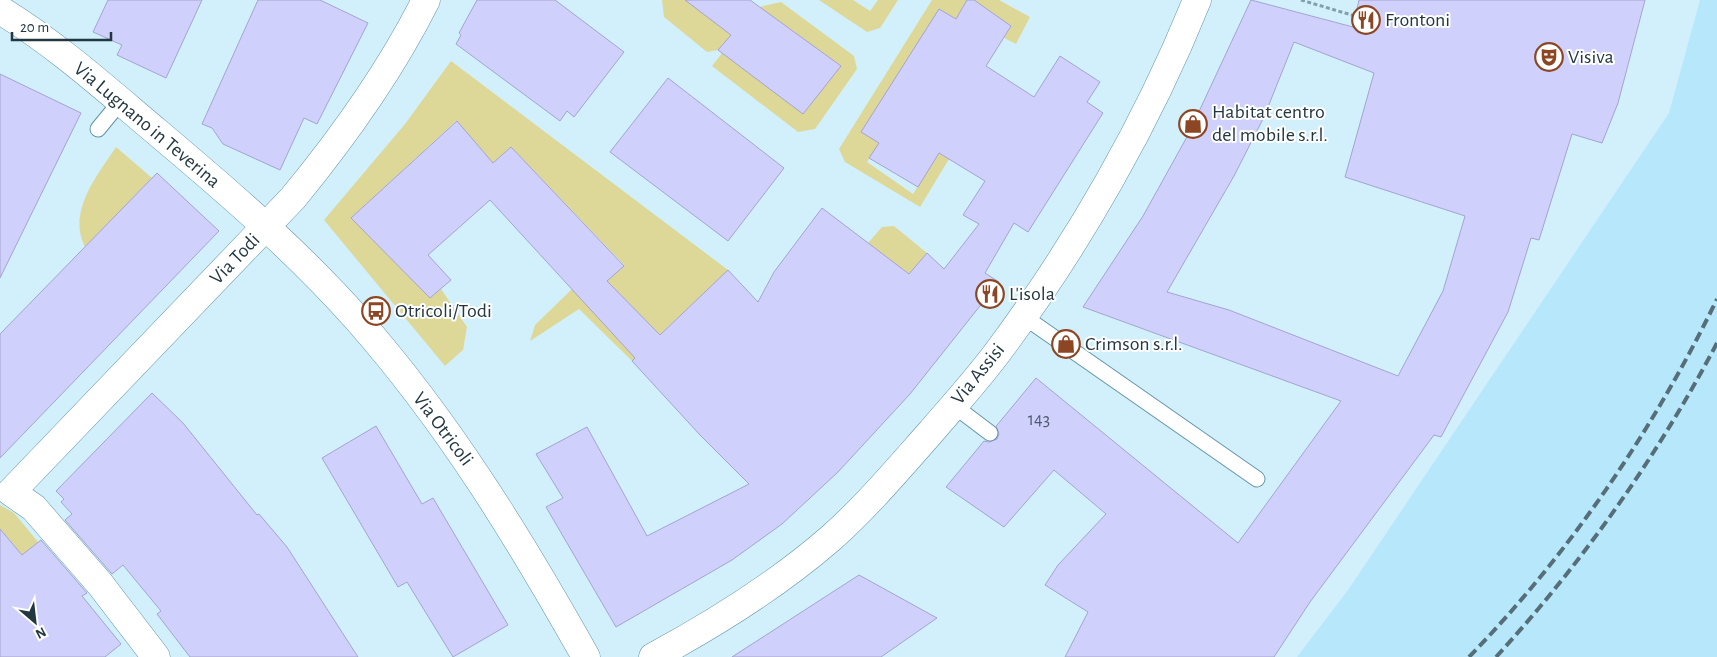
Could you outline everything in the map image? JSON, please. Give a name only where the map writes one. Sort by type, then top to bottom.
[{"type":"street","name":"Via Todi","points":[[156,657],[100,584],[34,508],[11,492],[266,227],[327,157],[367,102],[426,0]]},
{"type":"street","name":"Via Assisi","points":[[653,657],[749,600],[819,548],[875,495],[953,406],[999,350],[1066,252],[1130,142],[1164,78],[1197,0]]},
{"type":"street","name":"Via Lugnano in Teverina","points":[[0,10],[36,35],[121,101],[266,227]]},
{"type":"street","name":"Via Otricoli","points":[[266,227],[358,320],[431,411],[474,470],[542,579],[586,657]]},
{"type":"lane","points":[[98,129],[121,101]]},
{"type":"lane","points":[[1023,316],[1257,480]]},
{"type":"lane","points":[[953,406],[990,433]]},
{"type":"path","points":[[1301,0],[1355,16]]},
{"type":"shaded area","points":[[662,0],[690,0],[731,35],[718,50],[707,52],[664,17]]},
{"type":"shaded area","points":[[819,0],[853,0],[870,11],[878,0],[898,0],[880,28],[867,32]]},
{"type":"shaded area","points":[[932,0],[967,0],[956,19],[939,9],[861,132],[879,143],[867,162],[913,194],[939,153],[949,159],[920,207],[845,162],[839,149]]},
{"type":"shaded area","points":[[974,0],[999,0],[1030,17],[1016,44],[1004,38],[1011,26]]},
{"type":"shaded area","points":[[1700,0],[1717,0],[1717,657],[1297,657],[1348,590],[1669,113]]},
{"type":"shaded area","points":[[781,2],[854,56],[857,69],[815,129],[798,132],[712,66],[722,53],[803,113],[841,66],[759,7]]},
{"type":"shaded area","points":[[451,61],[728,270],[632,361],[579,309],[530,341],[535,325],[572,289],[607,281],[624,265],[511,147],[493,163],[456,121],[351,218],[430,298],[441,289],[467,327],[463,350],[445,366],[324,220],[405,124]]},
{"type":"shaded area","points":[[116,147],[152,178],[85,247],[80,234],[82,207],[93,182]]},
{"type":"shaded area","points":[[894,226],[927,253],[909,274],[868,243],[882,227]]},
{"type":"shaded area","points":[[0,505],[14,513],[38,542],[22,555],[11,542],[0,551]]},
{"type":"building","points":[[108,0],[202,0],[166,78],[117,55],[122,45],[93,32]]},
{"type":"building","points":[[258,0],[320,0],[368,23],[317,124],[304,118],[280,170],[223,144],[212,128],[202,124]]},
{"type":"building","points":[[477,0],[555,0],[624,52],[574,117],[567,111],[560,121],[456,44],[461,35],[459,33]]},
{"type":"building","points":[[685,0],[750,0],[841,66],[803,114],[718,50],[731,35]]},
{"type":"building","points":[[967,0],[974,0],[1011,26],[986,66],[1034,97],[1060,56],[1100,82],[1087,102],[1103,113],[1028,232],[1014,223],[985,273],[999,282],[910,394],[838,472],[782,524],[732,560],[616,627],[546,507],[563,498],[536,454],[587,427],[647,536],[749,484],[700,435],[632,361],[635,358],[490,200],[428,255],[451,280],[430,298],[351,218],[457,121],[493,163],[511,147],[624,266],[607,281],[660,335],[728,270],[758,302],[774,272],[822,208],[909,274],[927,253],[944,269],[979,224],[963,215],[985,181],[939,153],[918,187],[869,158],[879,143],[861,132],[939,9],[956,19]]},
{"type":"building","points":[[1251,0],[1353,27],[1359,0],[1645,0],[1618,103],[1602,143],[1572,134],[1539,240],[1531,238],[1508,312],[1441,437],[1434,435],[1310,602],[1274,657],[1065,657],[1088,612],[1045,585],[1058,565],[1106,514],[1054,470],[1004,527],[946,487],[984,441],[989,442],[997,439],[999,434],[996,426],[1036,378],[1238,543],[1341,401],[1083,307],[1143,216],[1188,135]],"holes":[[[1294,42],[1374,73],[1345,177],[1465,216],[1443,291],[1398,376],[1229,310],[1167,292],[1234,176],[1264,117]]]},
{"type":"building","points":[[0,74],[81,113],[0,278]]},
{"type":"building","points":[[668,78],[784,168],[728,241],[610,152]]},
{"type":"building","points":[[157,173],[219,231],[0,458],[0,334]]},
{"type":"building","points":[[152,393],[183,423],[257,515],[259,514],[287,547],[358,657],[190,657],[157,614],[161,611],[123,565],[112,574],[65,520],[72,514],[61,502],[64,499],[56,491]]},
{"type":"building","points":[[376,426],[422,504],[433,498],[508,625],[453,657],[407,582],[398,587],[322,458]]},
{"type":"building","points":[[0,529],[22,555],[41,540],[87,593],[82,596],[121,644],[105,657],[0,657]]},
{"type":"building","points":[[859,575],[937,618],[881,657],[732,657]]},
{"type":"railway","points":[[1469,657],[1542,575],[1607,488],[1666,395],[1717,299]]},
{"type":"railway","points":[[1496,657],[1559,584],[1617,507],[1669,427],[1717,343]]},
{"type":"place","name":"Frontoni","points":[[1366,20]]},
{"type":"place","name":"Visiva","points":[[1549,57]]},
{"type":"place","name":"Habitat centro del mobile s.r.l.","points":[[1193,124]]},
{"type":"place","name":"L'isola","points":[[990,294]]},
{"type":"place","name":"Otricoli/Todi","points":[[376,311]]},
{"type":"place","name":"Crimson s.r.l.","points":[[1066,344]]}]
